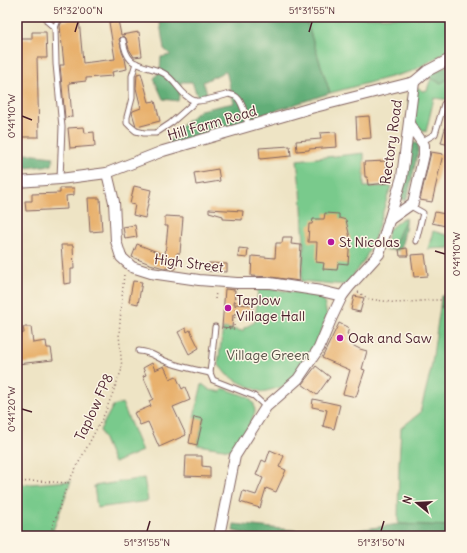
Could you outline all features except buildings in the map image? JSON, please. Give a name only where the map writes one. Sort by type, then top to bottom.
[{"type":"street","points":[[414,82],[427,71],[450,59]]},
{"type":"street","name":"Hill Farm Road","points":[[17,182],[60,179],[107,173],[164,151],[311,108],[414,82]]},
{"type":"street","name":"Rectory Road","points":[[219,536],[235,456],[266,407],[298,379],[319,348],[342,296],[379,254],[402,177],[414,82]]},
{"type":"street","points":[[389,220],[413,203],[424,155],[424,145],[409,124]]},
{"type":"street","points":[[107,173],[114,202],[116,241],[121,257]]},
{"type":"street","name":"High Street","points":[[121,257],[132,267],[151,273],[199,280],[270,283],[342,296]]},
{"type":"lane","points":[[47,17],[47,21],[55,28]]},
{"type":"lane","points":[[59,17],[55,28],[56,64],[62,128],[60,179]]},
{"type":"lane","points":[[123,40],[127,56],[130,60],[136,64],[164,73],[171,78],[188,97],[196,101]]},
{"type":"lane","points":[[136,64],[132,76],[132,98],[127,117],[127,122],[136,131],[156,133],[171,123],[196,101],[229,94],[234,95],[241,102],[249,127]]},
{"type":"lane","points":[[421,142],[436,134],[444,104]]},
{"type":"lane","points":[[409,206],[423,213],[416,241]]},
{"type":"lane","points":[[215,327],[210,373],[213,380],[254,396],[266,407]]},
{"type":"lane","points":[[139,351],[147,352],[167,362],[210,373]]},
{"type":"path","name":"Taplow FP8","points":[[49,536],[68,483],[105,413],[122,369],[119,334],[124,270],[121,257]]},
{"type":"path","points":[[349,287],[369,299],[398,303],[450,300]]},
{"type":"path","points":[[215,299],[216,288]]},
{"type":"path","points":[[215,327],[234,329],[237,289]]},
{"type":"path","points":[[17,482],[39,481],[68,483]]},
{"type":"green space","points":[[159,17],[305,17],[330,93],[169,145],[173,133],[200,110],[234,103],[226,71],[203,82],[209,98],[198,98],[192,82],[181,82],[178,101],[163,99],[154,79],[160,70],[161,57],[171,55],[164,49]]},
{"type":"green space","points":[[305,17],[450,17],[450,50],[413,71],[330,93]]},
{"type":"green space","points":[[450,64],[450,78],[441,83],[425,76]]},
{"type":"green space","points":[[450,67],[450,100],[434,98],[426,132],[414,126],[408,100],[417,88],[422,91],[427,90],[434,74]]},
{"type":"green space","points":[[409,143],[418,143],[418,152],[408,196],[405,201],[399,198]]},
{"type":"green space","points":[[17,153],[54,157],[52,165],[17,169]]},
{"type":"green space","points":[[364,153],[364,187],[391,186],[374,240],[364,261],[346,285],[301,281],[304,246],[301,189],[297,160]]},
{"type":"green space","points":[[406,218],[397,239],[389,250],[385,250],[388,230],[400,220]]},
{"type":"green space","points":[[406,218],[401,250],[389,250],[397,239]]},
{"type":"green space","points":[[433,231],[450,236],[450,248],[428,249]]},
{"type":"green space","name":"Village Green","points":[[258,288],[315,294],[323,298],[327,315],[317,344],[304,366],[286,386],[262,392],[227,375],[218,364],[223,328],[243,331],[244,328],[255,322]]},
{"type":"green space","points":[[450,295],[450,307],[440,307],[441,296]]},
{"type":"green space","points":[[440,307],[450,307],[450,526],[399,524],[399,463],[401,428],[420,413],[431,369]]},
{"type":"green space","name":"Village Green","points":[[202,384],[210,390],[221,392],[222,389],[226,389],[248,397],[254,404],[255,412],[237,451],[197,445],[203,420],[194,417]]},
{"type":"green space","points":[[122,403],[142,451],[114,463],[100,430],[113,406]]},
{"type":"green space","points":[[144,478],[148,501],[97,508],[94,486]]},
{"type":"green space","points":[[71,481],[51,536],[17,536],[17,485]]},
{"type":"green space","points":[[234,524],[330,534],[399,524],[450,526],[450,536],[255,536],[233,531]]},
{"type":"place","name":"St Nicolas","points":[[331,242]]},
{"type":"place","name":"Taplow Village Hall","points":[[228,308]]},
{"type":"place","name":"Oak and Saw","points":[[340,338]]}]
